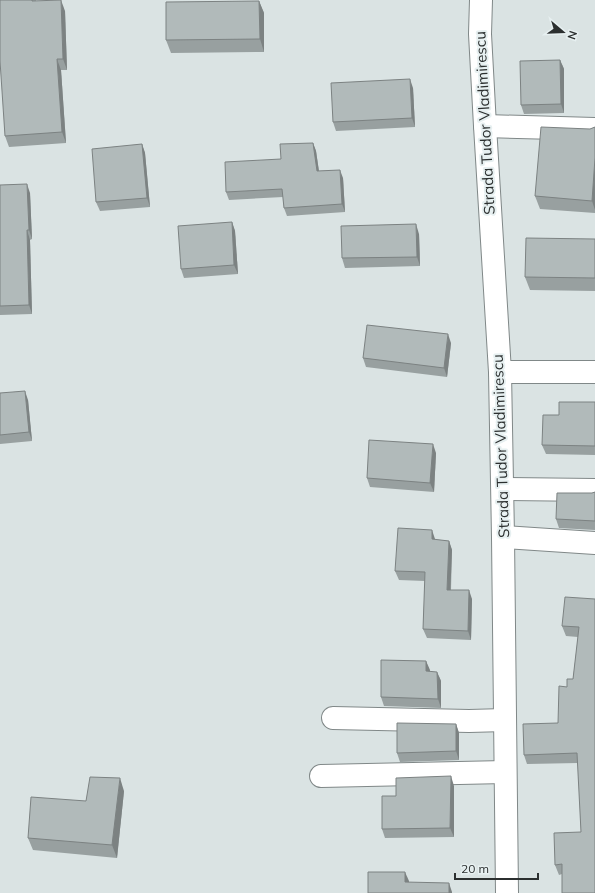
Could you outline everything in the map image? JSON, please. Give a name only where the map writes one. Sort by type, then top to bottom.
[{"type":"street","name":"Strada Tudor Vladimirescu","points":[[481,0],[480,34],[500,372],[503,489],[507,893]]},
{"type":"street","points":[[485,126],[595,129]]},
{"type":"street","points":[[500,372],[595,372]]},
{"type":"street","points":[[503,489],[595,490]]},
{"type":"street","points":[[503,537],[595,543]]},
{"type":"street","points":[[333,718],[469,721],[505,720]]},
{"type":"street","points":[[321,776],[505,772]]},
{"type":"building","points":[[0,0],[61,0],[63,59],[57,59],[62,132],[5,136],[0,61]]},
{"type":"building","points":[[259,1],[260,39],[166,40],[166,2]]},
{"type":"building","points":[[560,60],[561,104],[521,105],[520,61]]},
{"type":"building","points":[[410,79],[412,118],[333,122],[331,83]]},
{"type":"building","points":[[541,127],[590,129],[595,127],[595,158],[592,201],[535,196]]},
{"type":"building","points":[[313,143],[317,171],[340,170],[342,204],[284,208],[282,189],[226,192],[225,162],[281,159],[280,144]]},
{"type":"building","points":[[142,144],[147,198],[96,202],[92,149]]},
{"type":"building","points":[[27,184],[29,230],[27,230],[29,305],[0,306],[0,185]]},
{"type":"building","points":[[232,222],[234,265],[181,269],[178,226]]},
{"type":"building","points":[[416,224],[417,257],[342,258],[341,226]]},
{"type":"building","points":[[526,238],[595,239],[595,278],[525,277]]},
{"type":"building","points":[[367,325],[448,334],[444,368],[363,358]]},
{"type":"building","points":[[25,391],[29,432],[0,435],[0,393]]},
{"type":"building","points":[[559,402],[595,402],[595,446],[542,445],[543,415],[559,415]]},
{"type":"building","points":[[369,440],[433,444],[430,483],[367,478]]},
{"type":"building","points":[[595,492],[595,521],[556,519],[557,493]]},
{"type":"building","points":[[398,528],[432,530],[432,539],[449,541],[447,590],[469,590],[468,631],[423,629],[425,572],[395,571]]},
{"type":"building","points":[[565,597],[595,599],[595,893],[562,893],[562,864],[555,865],[554,833],[581,832],[577,753],[524,755],[523,724],[558,723],[559,686],[567,687],[567,679],[573,679],[579,627],[562,626]]},
{"type":"building","points":[[381,660],[426,661],[426,671],[437,672],[438,699],[381,697]]},
{"type":"building","points":[[397,723],[456,724],[456,751],[397,753]]},
{"type":"building","points":[[451,776],[450,828],[382,829],[382,796],[396,796],[396,778]]},
{"type":"building","points":[[90,777],[120,778],[112,845],[28,838],[31,797],[86,801]]},
{"type":"building","points":[[368,872],[405,872],[405,882],[449,883],[449,893],[368,893]]}]
